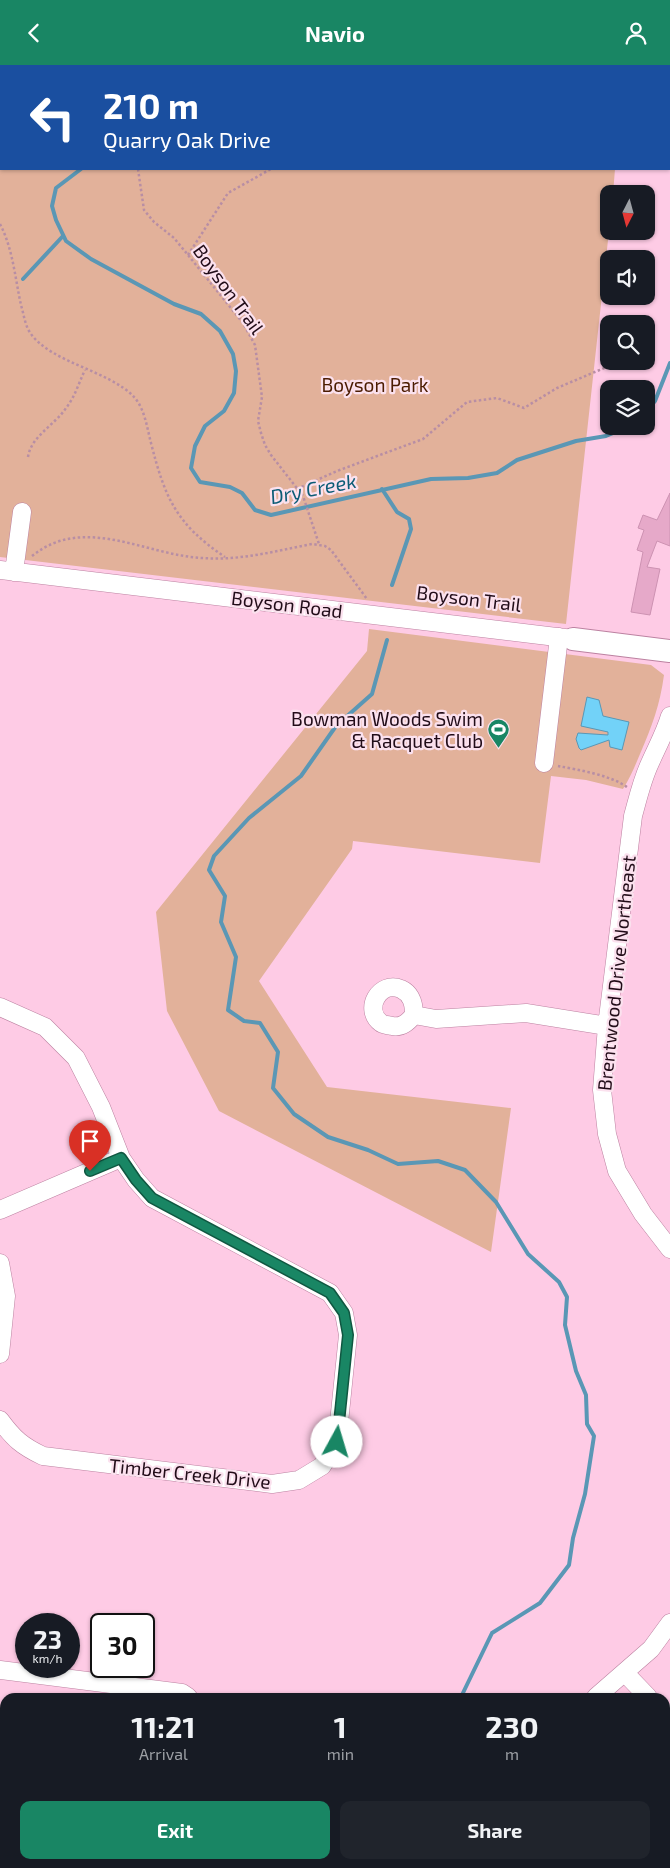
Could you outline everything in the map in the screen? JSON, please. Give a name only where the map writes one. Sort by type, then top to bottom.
[{"type":"main road","points":[[566,638],[670,651]]},
{"type":"street","points":[[10,566],[22,512]]},
{"type":"street","name":"Boyson Road","points":[[10,566],[566,638]]},
{"type":"street","points":[[544,763],[566,638]]},
{"type":"street","name":"Brentwood Drive Northeast","points":[[670,716],[665,733],[650,763],[638,795],[633,816],[602,1090],[607,1134],[617,1171],[643,1214],[670,1249]]},
{"type":"street","name":"Timber Creek Drive","points":[[0,1007],[45,1027],[76,1058],[101,1107],[121,1158],[136,1180],[152,1198],[330,1293],[344,1313],[348,1335],[337,1442],[322,1466],[299,1480],[272,1484],[43,1456],[23,1447],[0,1420]]},
{"type":"street","points":[[414,1015],[436,1019],[526,1013],[608,1026]]},
{"type":"street","points":[[0,1210],[121,1158]]},
{"type":"street","points":[[0,1263],[6,1296],[0,1354]]},
{"type":"street","points":[[601,1693],[651,1649],[670,1623]]},
{"type":"street","points":[[0,1670],[182,1693]]},
{"type":"street","points":[[625,1673],[644,1693]]},
{"type":"path","name":"Boyson Trail","points":[[138,170],[144,210],[154,222],[174,238],[188,255],[242,323],[255,345],[262,397],[258,421],[261,433],[271,455],[304,501],[319,544]]},
{"type":"path","points":[[188,255],[228,193],[269,170]]},
{"type":"path","points":[[0,225],[10,251],[19,297],[30,332],[43,346],[120,386],[135,398],[143,412],[159,475],[167,498],[200,539],[226,557]]},
{"type":"path","points":[[28,457],[29,450],[39,436],[66,409],[85,369]]},
{"type":"path","points":[[297,489],[338,471],[423,439],[467,402],[497,398],[524,408],[557,388],[600,370]]},
{"type":"path","points":[[10,566],[31,557],[48,544],[68,537],[137,544],[195,558],[258,556],[319,544],[331,550],[366,598],[371,600]]},
{"type":"path","points":[[544,763],[588,772],[619,782],[638,795]]},
{"type":"green space","name":"Boyson Park","points":[[0,170],[615,170],[614,185],[600,185],[600,240],[608,240],[607,250],[600,250],[601,305],[566,624],[0,557]]},
{"type":"green space","points":[[369,629],[651,665],[664,675],[652,725],[623,789],[586,780],[551,776],[540,863],[353,841],[352,849],[259,981],[327,1087],[511,1108],[491,1252],[219,1111],[167,1011],[156,912],[367,651]]},
{"type":"water","points":[[587,697],[599,700],[603,716],[629,722],[622,750],[610,747],[609,740],[581,750],[579,748],[576,739],[578,733],[608,735],[608,732],[581,726]]},
{"type":"building","points":[[670,493],[670,546],[657,541],[647,567],[660,569],[650,615],[631,612],[643,552],[637,550],[644,530],[638,528],[643,515],[657,520]]},
{"type":"waterway","name":"Dry Creek","points":[[80,170],[56,188],[52,206],[66,241],[91,259],[174,304],[201,314],[220,331],[233,354],[236,371],[234,393],[224,411],[205,426],[195,446],[191,468],[200,482],[230,487],[242,493],[255,510],[271,515],[431,479],[468,478],[497,473],[517,460],[576,441],[608,435]]},
{"type":"waterway","points":[[23,279],[63,236]]},
{"type":"waterway","name":"Dry Creek","points":[[655,401],[670,363]]},
{"type":"waterway","points":[[382,489],[397,512],[409,519],[411,529],[392,585]]},
{"type":"waterway","points":[[387,640],[372,694],[336,726],[301,776],[249,818],[214,856],[209,870],[225,896],[221,922],[236,957],[228,1010],[244,1021],[260,1023],[278,1052],[273,1088],[294,1114],[328,1137],[368,1150],[398,1164],[438,1161],[465,1170],[496,1202],[528,1254],[559,1282],[567,1297],[565,1325],[576,1371],[586,1395],[587,1424],[594,1436],[585,1494],[573,1538],[569,1565],[540,1603],[492,1633],[463,1693]]},
{"type":"place","name":"Bowman Woods Swim & Racquet Club","points":[[499,748]]},
{"type":"route","points":[[90,1171],[121,1158],[136,1180],[152,1198],[330,1293],[344,1313],[348,1335],[337,1442]]}]
